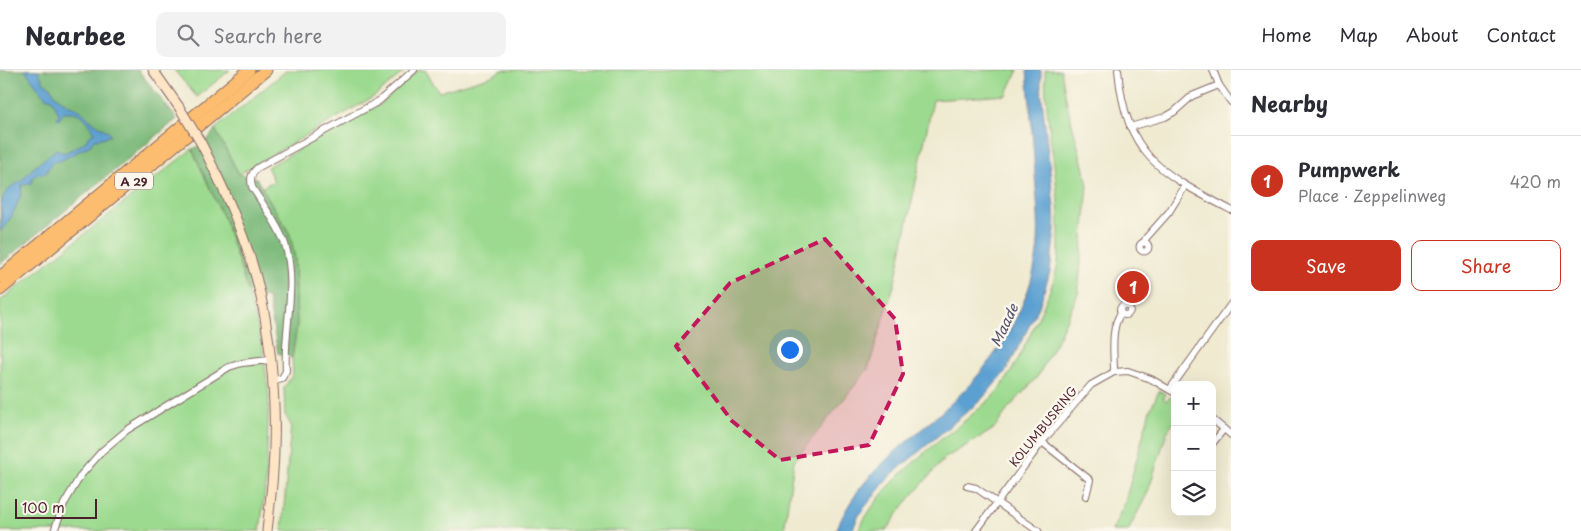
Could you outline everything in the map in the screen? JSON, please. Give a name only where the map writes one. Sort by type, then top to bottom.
[{"type":"highway","name":"A 29","points":[[0,277],[249,70]]},
{"type":"highway","name":"A 29","points":[[0,290],[266,70]]},
{"type":"street","points":[[154,70],[201,143],[233,211],[246,244],[256,278],[264,312],[272,381],[274,449],[267,531]]},
{"type":"street","points":[[272,381],[282,378],[286,371],[290,282],[289,264],[285,244],[278,229],[252,187],[250,180],[252,174],[258,168],[379,101],[414,70]]},
{"type":"street","points":[[1118,70],[1121,93],[1130,127],[1150,159],[1186,186],[1231,210]]},
{"type":"street","points":[[1213,70],[1219,85],[1231,102]]},
{"type":"street","points":[[1130,127],[1165,117],[1174,112],[1192,96],[1219,85]]},
{"type":"street","points":[[1144,242],[1169,212],[1186,186]]},
{"type":"street","points":[[1179,381],[1231,304]]},
{"type":"street","points":[[1121,313],[1118,318],[1114,338],[1114,372],[1128,371],[1152,379],[1171,390]]},
{"type":"street","points":[[54,531],[64,504],[81,475],[102,451],[128,430],[229,367],[242,363],[270,360]]},
{"type":"street","name":"KOLUMBUSRING","points":[[976,531],[1042,442],[1091,385],[1114,372]]},
{"type":"street","points":[[1216,423],[1231,435]]},
{"type":"street","points":[[1216,439],[1224,429]]},
{"type":"street","points":[[1042,442],[1090,480],[1086,496]]},
{"type":"street","points":[[967,486],[976,488],[1038,531]]},
{"type":"highlighted area","points":[[825,239],[895,319],[903,374],[869,445],[780,460],[732,421],[676,346],[730,283]]},
{"type":"green space","points":[[0,70],[138,70],[177,119],[0,264]]},
{"type":"green space","points":[[174,70],[230,70],[197,97]]},
{"type":"green space","points":[[287,70],[406,70],[375,96],[239,174],[215,129]]},
{"type":"green space","points":[[418,70],[425,70],[439,92],[492,76],[502,70],[1018,70],[1006,95],[933,100],[895,282],[868,369],[794,461],[784,531],[282,531],[291,425],[285,415],[284,388],[293,374],[292,358],[297,326],[295,258],[261,188],[274,181],[267,167],[381,104]]},
{"type":"green space","points":[[1045,70],[1061,70],[1067,104],[1088,185],[1078,294],[1038,376],[1008,409],[994,429],[945,458],[904,505],[886,531],[858,531],[869,511],[899,476],[988,401],[1001,387],[1016,362],[1046,301],[1058,263],[1059,219],[1047,113]]},
{"type":"green space","points":[[215,129],[239,174],[256,178],[290,234],[295,258],[297,326],[292,358],[278,353],[268,298],[248,292],[225,221],[192,149],[205,142]]},
{"type":"green space","points":[[192,149],[225,221],[262,342],[269,396],[266,481],[260,531],[0,531],[0,301]]},
{"type":"green space","points":[[1159,391],[1165,394],[1163,398],[1167,401],[1171,398],[1171,426],[1167,432],[1148,492],[1128,531],[1112,531],[1125,502],[1150,410]]},
{"type":"water","points":[[25,70],[38,70],[43,81],[56,96],[68,105],[80,110],[90,120],[109,132],[110,136],[93,140],[91,145],[60,161],[52,162],[46,173],[33,177],[32,183],[22,185],[21,195],[12,216],[0,232],[0,224],[2,222],[1,207],[6,192],[23,180],[56,149],[64,153],[84,143],[94,133],[80,114],[64,112],[59,120],[57,118],[59,114],[52,99],[45,97]]},
{"type":"water","points":[[1027,70],[1041,70],[1041,89],[1054,207],[1055,230],[1050,272],[1039,307],[1006,371],[981,400],[890,476],[860,513],[852,531],[836,531],[857,493],[869,477],[946,408],[977,377],[1003,341],[1024,301],[1036,259],[1038,228]]},
{"type":"place","name":"Pumpwerk","points":[[1133,287]]},
{"type":"water label","name":"Maade","points":[[1004,325]]}]
